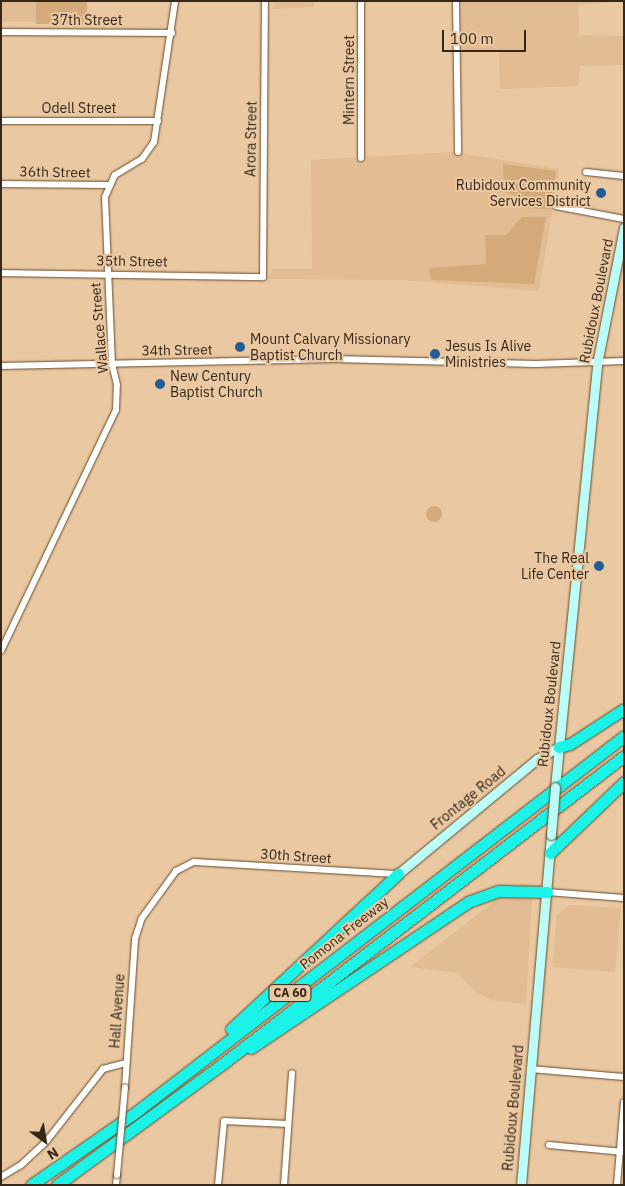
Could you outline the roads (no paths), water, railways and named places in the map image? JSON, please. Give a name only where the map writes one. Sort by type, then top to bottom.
[{"type":"highway","points":[[559,746],[570,744],[624,709]]},
{"type":"highway","name":"Pomona Freeway","points":[[31,1185],[121,1123],[164,1088],[624,736]]},
{"type":"highway","name":"Pomona Freeway","points":[[57,1185],[221,1065],[624,756]]},
{"type":"highway","points":[[550,853],[624,782]]},
{"type":"highway","points":[[164,1088],[291,975],[398,874]]},
{"type":"highway","points":[[221,1065],[269,1038],[468,902],[499,891],[546,892]]},
{"type":"main road","name":"Rubidoux Boulevard","points":[[521,1185],[556,767],[598,364],[624,228]]},
{"type":"main road","name":"Frontage Road","points":[[398,874],[537,759],[559,746]]},
{"type":"street","points":[[108,185],[119,171],[142,158],[150,149],[158,121],[172,33],[175,1]]},
{"type":"street","name":"Arora Street","points":[[263,277],[265,1]]},
{"type":"street","name":"Mintern Street","points":[[361,158],[362,1]]},
{"type":"street","points":[[456,1],[458,152]]},
{"type":"street","name":"37th Street","points":[[1,32],[172,33]]},
{"type":"street","name":"Odell Street","points":[[1,121],[158,121]]},
{"type":"street","points":[[586,172],[624,176]]},
{"type":"street","name":"36th Street","points":[[1,184],[108,185]]},
{"type":"street","name":"Wallace Street","points":[[1,651],[116,410],[118,385],[112,364],[107,273],[105,198],[108,185]]},
{"type":"street","points":[[556,206],[624,219]]},
{"type":"street","name":"35th Street","points":[[1,272],[263,277]]},
{"type":"street","name":"34th Street","points":[[1,366],[334,359],[598,364],[624,361]]},
{"type":"street","name":"30th Street","points":[[194,862],[398,874]]},
{"type":"street","name":"Hall Avenue","points":[[116,1185],[135,939],[142,918],[176,871],[194,862]]},
{"type":"street","points":[[546,892],[624,898]]},
{"type":"street","points":[[1,1177],[21,1165],[46,1144],[103,1069],[126,1063]]},
{"type":"street","points":[[530,1069],[624,1077]]},
{"type":"street","points":[[284,1185],[292,1073]]},
{"type":"street","points":[[617,1185],[622,1152],[624,1102]]},
{"type":"street","points":[[218,1185],[224,1121],[288,1124]]},
{"type":"street","points":[[549,1146],[622,1152]]},
{"type":"place","name":"Rubidoux Community Services District","points":[[601,193]]},
{"type":"place","name":"Mount Calvary Missionary Baptist Church","points":[[240,347]]},
{"type":"place","name":"Jesus Is Alive Ministries","points":[[435,354]]},
{"type":"place","name":"New Century Baptist Church","points":[[160,384]]},
{"type":"place","name":"The Real Life Center","points":[[599,566]]}]
